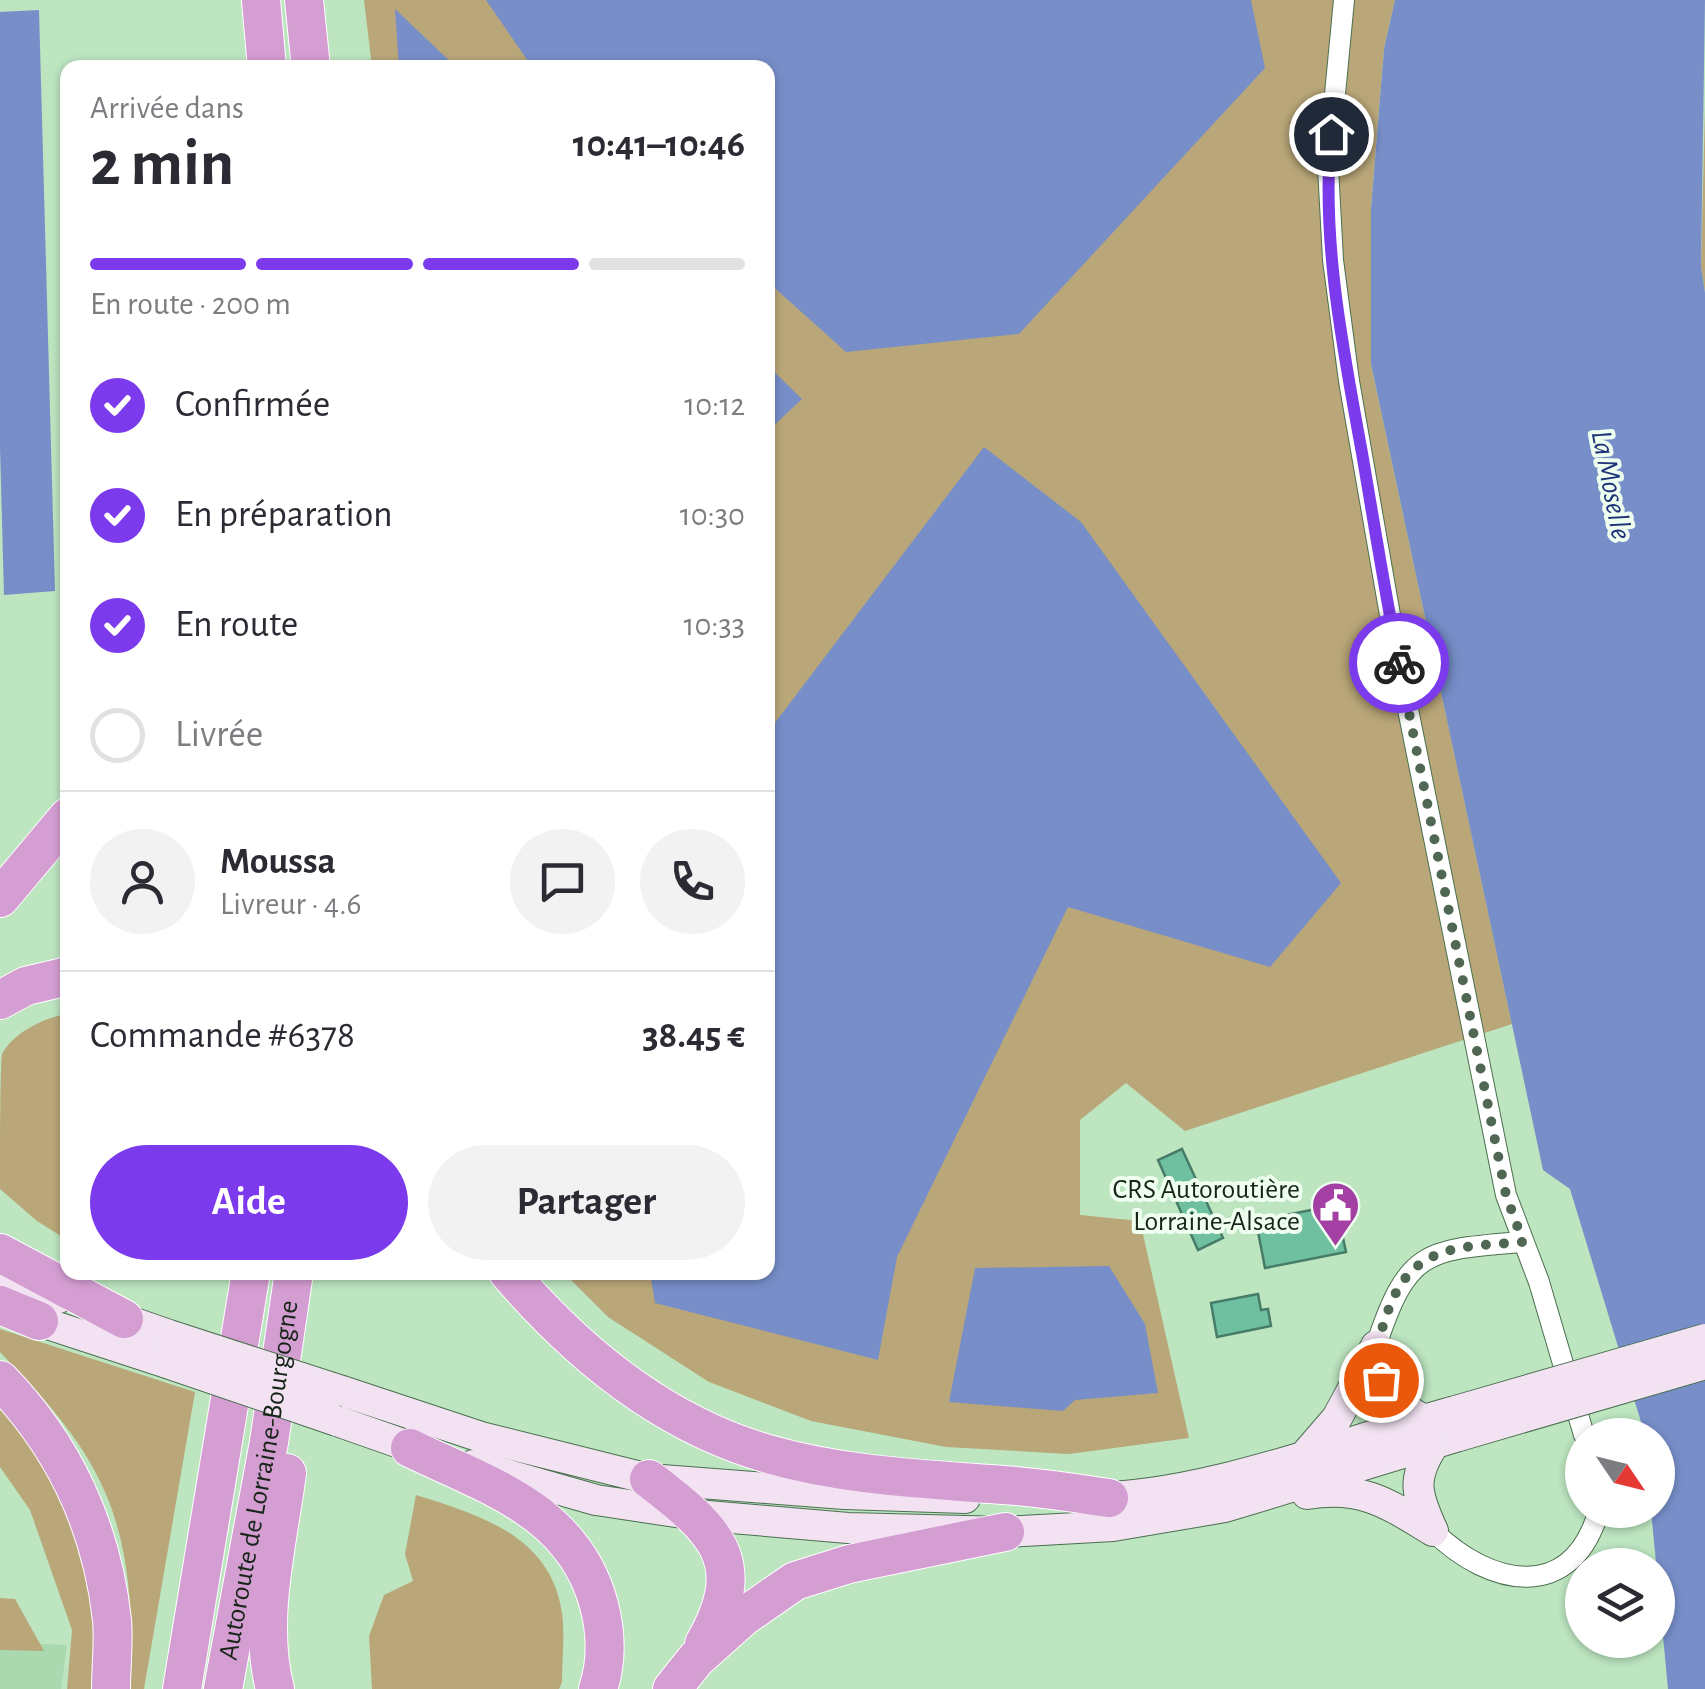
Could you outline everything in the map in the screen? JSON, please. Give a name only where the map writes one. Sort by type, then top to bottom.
[{"type":"highway","points":[[254,60],[257,0]]},
{"type":"highway","points":[[257,0],[267,60]]},
{"type":"highway","points":[[304,0],[310,60]]},
{"type":"highway","points":[[0,898],[60,827]]},
{"type":"highway","points":[[0,1000],[26,986],[60,978]]},
{"type":"highway","points":[[0,1253],[124,1319]]},
{"type":"highway","name":"Autoroute de Lorraine-Bourgogne","points":[[223,1689],[269,1442],[293,1280]]},
{"type":"highway","points":[[276,1689],[269,1650],[269,1614],[312,1280]]},
{"type":"highway","points":[[515,1280],[578,1348],[618,1378],[710,1432],[752,1448],[855,1473],[1109,1498]]},
{"type":"highway","name":"Autoroute de Lorraine-Bourgogne","points":[[182,1689],[245,1283]]},
{"type":"highway","points":[[0,1307],[39,1321]]},
{"type":"highway","points":[[0,1380],[26,1406],[71,1474],[96,1538],[112,1621],[111,1689]]},
{"type":"highway","points":[[410,1448],[536,1512],[562,1533],[582,1559],[604,1621],[598,1689]]},
{"type":"highway","points":[[649,1479],[696,1515],[721,1549],[726,1573],[714,1626],[696,1660]]},
{"type":"highway","points":[[672,1689],[696,1660],[742,1617],[796,1581],[848,1564],[1005,1532]]},
{"type":"main road","points":[[0,1279],[124,1319],[168,1349]]},
{"type":"main road","points":[[39,1321],[168,1349],[339,1406],[649,1479],[918,1498],[1109,1498],[1223,1478],[1306,1454],[1442,1428],[1705,1364]]},
{"type":"main road","points":[[1225,1506],[1705,1339]]},
{"type":"main road","points":[[1376,1346],[1377,1364],[1388,1392],[1399,1405],[1442,1428]]},
{"type":"main road","points":[[1306,1454],[1337,1418],[1376,1346]]},
{"type":"main road","points":[[339,1406],[410,1448],[596,1500],[696,1515],[848,1528],[1005,1532],[1113,1526],[1328,1490],[1355,1492],[1383,1501],[1432,1531]]},
{"type":"main road","points":[[1432,1531],[1416,1485],[1419,1469],[1442,1428]]},
{"type":"street","points":[[1344,0],[1328,168],[1333,260],[1347,364],[1397,655],[1506,1195],[1579,1418]]},
{"type":"street","points":[[1376,1346],[1392,1301],[1417,1264],[1466,1246],[1523,1242]]},
{"type":"street","points":[[1432,1531],[1461,1555],[1492,1573],[1528,1577],[1550,1572],[1571,1559],[1586,1543],[1592,1528]]},
{"type":"shaded area","points":[[364,0],[1395,0],[1384,49],[1371,208],[1371,364],[1512,1024],[1185,1131],[1126,1083],[1080,1120],[1080,1215],[1140,1221],[1189,1438],[1069,1454],[946,1447],[811,1421],[709,1382],[608,1317],[571,1280],[775,1280],[775,60],[371,60]]},
{"type":"shaded area","points":[[1705,108],[1705,293],[1701,266]]},
{"type":"shaded area","points":[[60,1016],[60,1236],[0,1189],[2,1054],[30,1027]]},
{"type":"shaded area","points":[[0,1329],[195,1392],[144,1689],[130,1689],[126,1564],[105,1492],[72,1435],[0,1352]]},
{"type":"shaded area","points":[[0,1404],[36,1452],[77,1532],[93,1589],[94,1689],[67,1689],[72,1630],[30,1510],[0,1467]]},
{"type":"shaded area","points":[[416,1495],[464,1511],[509,1533],[544,1565],[562,1613],[559,1689],[372,1689],[369,1636],[384,1595],[413,1581],[405,1554]]},
{"type":"shaded area","points":[[0,1598],[15,1599],[44,1651],[0,1650]]},
{"type":"shaded area","points":[[0,1642],[67,1645],[61,1689],[0,1689]]},
{"type":"water","points":[[486,0],[1251,0],[1265,68],[1019,334],[846,352],[775,288],[775,60],[527,60]]},
{"type":"water","name":"La Moselle","points":[[1395,0],[1705,0],[1701,266],[1705,293],[1705,1689],[1668,1689],[1665,1658],[1675,1658],[1675,1548],[1655,1548],[1653,1528],[1675,1528],[1675,1418],[1640,1418],[1570,1189],[1543,1170],[1371,364],[1371,208],[1384,49]]},
{"type":"water","points":[[395,9],[449,60],[399,60]]},
{"type":"water","points":[[39,10],[55,591],[4,595],[0,12]]},
{"type":"water","points":[[775,373],[802,399],[775,424]]},
{"type":"water","points":[[984,447],[1081,522],[1341,883],[1270,967],[1068,907],[897,1257],[878,1360],[655,1303],[651,1280],[775,1280],[775,723]]},
{"type":"water","points":[[1109,1266],[1145,1324],[1158,1393],[1075,1400],[1063,1411],[949,1402],[975,1268]]},
{"type":"building","points":[[1182,1149],[1223,1238],[1198,1250],[1158,1160]]},
{"type":"building","points":[[1336,1205],[1346,1252],[1265,1268],[1256,1221]]},
{"type":"building","points":[[1258,1294],[1261,1310],[1268,1309],[1271,1326],[1217,1337],[1211,1303]]},
{"type":"way so far","points":[[1381,1380],[1376,1346],[1392,1301],[1417,1264],[1466,1246],[1523,1242],[1506,1195],[1399,663]]},
{"type":"place","name":"CRS Autoroutière Lorraine-Alsace","points":[[1335,1248]]},
{"type":"route","points":[[1331,134],[1328,168],[1333,260],[1349,381],[1399,663]]}]
